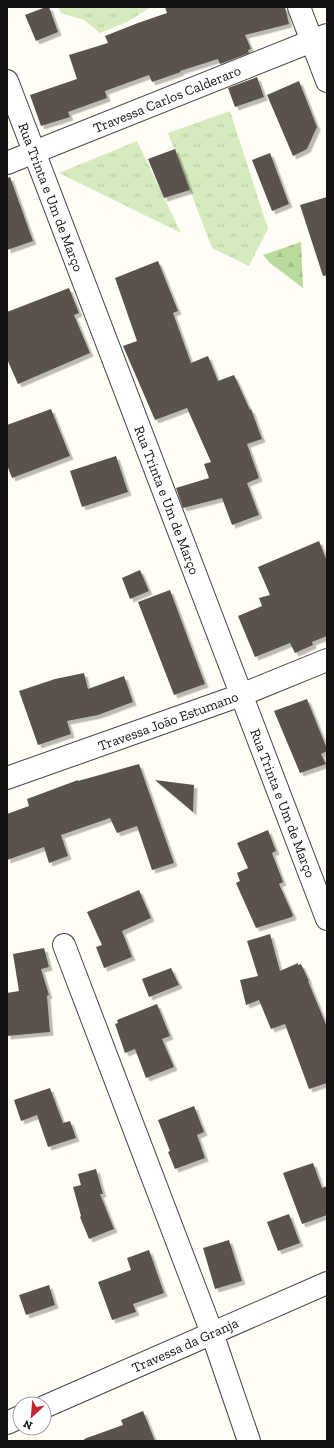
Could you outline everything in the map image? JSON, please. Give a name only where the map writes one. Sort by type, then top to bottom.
[{"type":"street","points":[[299,7],[319,38],[327,81]]},
{"type":"street","name":"Travessa Carlos Calderaro","points":[[7,163],[319,38]]},
{"type":"street","name":"Rua Trinta e Um de Março","points":[[7,81],[327,919]]},
{"type":"street","name":"Travessa João Estumano","points":[[7,778],[241,695],[327,660]]},
{"type":"street","points":[[64,945],[212,1333],[249,1441]]},
{"type":"street","name":"Travessa da Granja","points":[[52,1403],[327,1283]]},
{"type":"green space","points":[[58,7],[151,7],[127,22],[100,33],[84,20],[61,13]]},
{"type":"green space","points":[[230,111],[268,229],[249,266],[212,248],[168,133]]},
{"type":"green space","points":[[137,141],[181,233],[59,173]]},
{"type":"green space","points":[[301,242],[303,288],[270,263],[263,255]]},
{"type":"building","points":[[49,7],[58,32],[36,41],[25,15]]},
{"type":"building","points":[[165,7],[285,7],[289,24],[245,35],[251,49],[248,50],[249,53],[220,64],[218,59],[152,82],[149,75],[105,91],[107,98],[68,112],[70,117],[41,126],[30,95],[77,79],[69,55],[108,43],[105,36],[167,13]]},
{"type":"building","points":[[257,77],[264,97],[235,107],[228,88]]},
{"type":"building","points":[[299,81],[317,127],[307,149],[293,156],[267,95]]},
{"type":"building","points":[[175,149],[190,190],[164,198],[148,159]]},
{"type":"building","points":[[270,153],[289,204],[272,211],[252,160]]},
{"type":"building","points":[[10,177],[33,241],[7,250],[7,178]]},
{"type":"building","points":[[327,197],[327,275],[323,276],[300,205]]},
{"type":"building","points":[[158,261],[178,311],[173,313],[191,363],[208,356],[218,381],[234,375],[250,410],[251,409],[262,439],[247,444],[259,478],[247,483],[259,515],[232,525],[222,498],[183,508],[176,488],[209,478],[204,464],[211,462],[187,408],[155,420],[123,346],[137,341],[115,278]]},
{"type":"building","points":[[69,288],[79,313],[74,315],[90,353],[18,384],[7,359],[7,312]]},
{"type":"building","points":[[51,409],[70,456],[12,478],[7,465],[7,425]]},
{"type":"building","points":[[116,456],[128,492],[82,507],[70,471]]},
{"type":"building","points":[[319,541],[327,561],[327,636],[312,642],[313,645],[295,653],[290,643],[255,657],[238,616],[262,606],[259,598],[270,595],[258,567]]},
{"type":"building","points":[[140,570],[149,591],[130,599],[122,578]]},
{"type":"building","points":[[170,590],[205,684],[174,695],[138,602]]},
{"type":"building","points":[[84,673],[88,689],[124,676],[133,702],[98,715],[67,721],[71,734],[38,745],[19,691],[55,679]]},
{"type":"building","points":[[307,699],[327,749],[327,751],[321,754],[326,764],[300,773],[274,711]]},
{"type":"building","points":[[139,764],[174,863],[152,870],[137,826],[117,833],[110,818],[61,835],[68,856],[49,863],[44,847],[7,860],[7,814],[29,806],[27,799],[78,780]]},
{"type":"building","points":[[155,780],[194,785],[193,812]]},
{"type":"building","points":[[268,830],[276,851],[272,853],[283,882],[279,884],[293,915],[292,917],[256,928],[236,883],[240,881],[237,873],[248,868],[237,843]]},
{"type":"building","points":[[139,890],[151,918],[122,931],[132,957],[104,968],[96,947],[102,945],[87,912]]},
{"type":"building","points":[[270,934],[280,971],[298,963],[298,965],[301,964],[327,1027],[327,1083],[309,1089],[285,1024],[271,1029],[259,1000],[246,1005],[240,980],[258,976],[247,941]]},
{"type":"building","points":[[44,948],[49,967],[41,969],[49,995],[47,996],[50,1032],[7,1036],[7,993],[19,991],[13,954]]},
{"type":"building","points":[[171,968],[179,985],[149,997],[142,979]]},
{"type":"building","points":[[157,1004],[170,1036],[162,1039],[174,1067],[146,1078],[135,1049],[125,1053],[115,1024],[118,1023],[117,1020]]},
{"type":"building","points":[[50,1088],[63,1123],[70,1121],[76,1138],[48,1147],[37,1115],[21,1121],[14,1100]]},
{"type":"building","points":[[194,1106],[204,1132],[197,1135],[205,1158],[175,1169],[158,1120]]},
{"type":"building","points":[[313,1163],[322,1188],[327,1186],[327,1215],[302,1224],[283,1173]]},
{"type":"building","points":[[96,1169],[103,1194],[100,1194],[114,1229],[89,1239],[80,1217],[81,1216],[73,1187],[81,1185],[78,1174]]},
{"type":"building","points":[[289,1214],[300,1243],[278,1251],[267,1222]]},
{"type":"building","points":[[229,1240],[242,1281],[215,1289],[203,1248]]},
{"type":"building","points":[[149,1250],[164,1293],[133,1304],[136,1312],[112,1320],[98,1282],[131,1270],[127,1258]]},
{"type":"building","points":[[49,1285],[55,1305],[26,1315],[19,1295]]},
{"type":"building","points":[[143,1411],[155,1441],[85,1441],[84,1439],[123,1425],[121,1420]]}]
